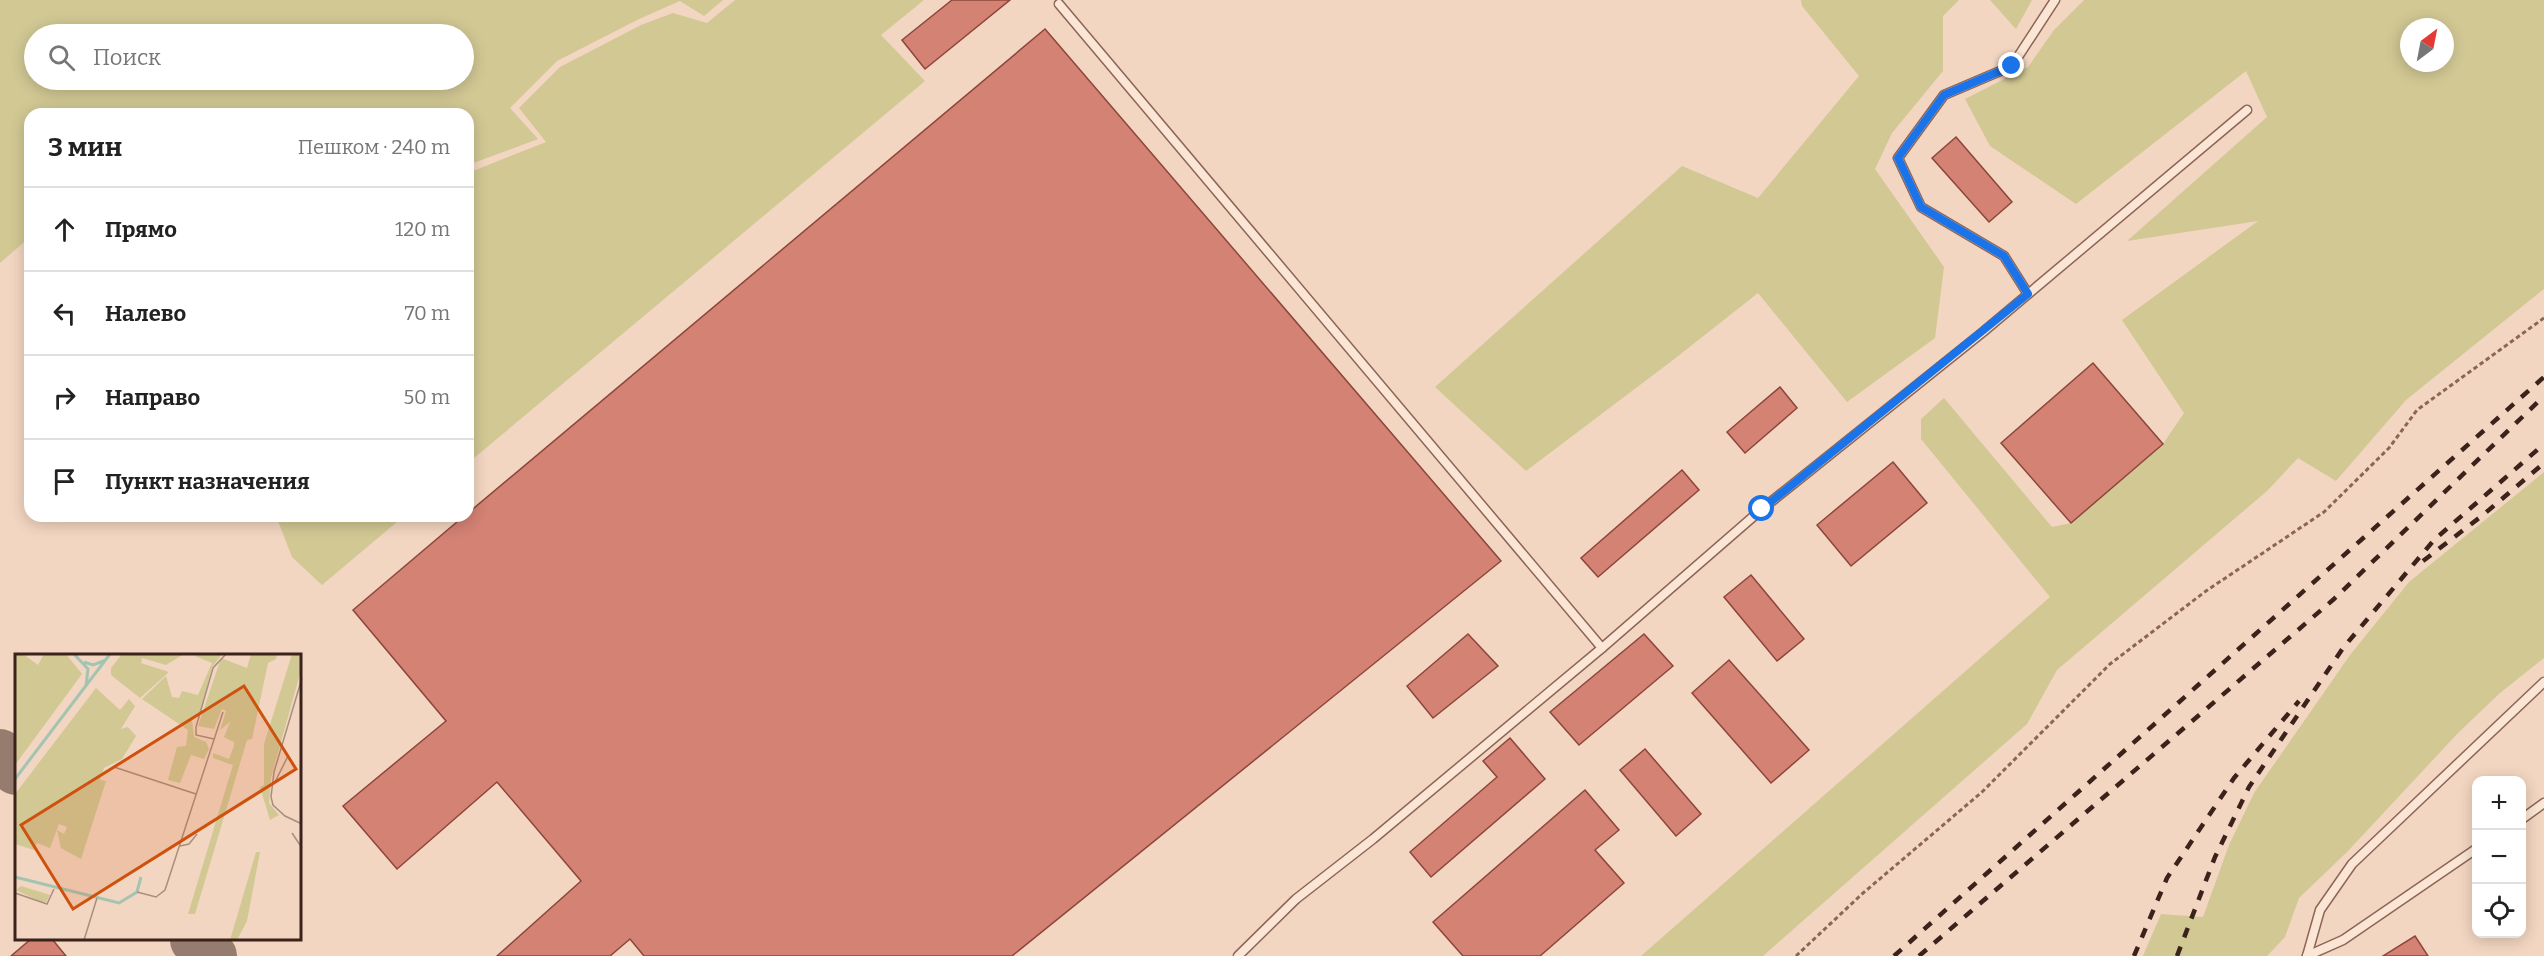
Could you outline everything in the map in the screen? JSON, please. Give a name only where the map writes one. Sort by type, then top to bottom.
[{"type":"lane","points":[[2028,294],[2004,256],[1921,207],[1898,158],[1944,95],[2012,66],[2055,0]]},
{"type":"lane","points":[[1059,4],[1602,648]]},
{"type":"lane","points":[[1238,956],[1296,899],[1602,648],[1762,509],[2028,294],[2247,110]]},
{"type":"lane","points":[[2307,956],[2320,910],[2352,864],[2544,682]]},
{"type":"lane","points":[[2526,816],[2544,803]]},
{"type":"lane","points":[[2307,956],[2343,940],[2472,852]]},
{"type":"path","points":[[1796,956],[1862,894],[1982,792],[2110,664],[2206,591],[2324,513],[2390,448],[2417,410],[2544,318]]},
{"type":"shaded area","points":[[0,0],[723,0],[704,16],[680,1],[557,61],[510,108],[538,139],[474,163],[474,108],[24,108],[24,242],[0,263]]},
{"type":"shaded area","points":[[735,0],[924,0],[881,35],[925,81],[474,458],[474,171],[546,142],[519,108],[560,67],[641,25],[673,13],[707,23]]},
{"type":"shaded area","points":[[1801,0],[1959,0],[1943,16],[1943,71],[1892,133],[1875,169],[1944,267],[1935,338],[1847,402],[1758,293],[1526,471],[1435,387],[1682,166],[1758,198],[1859,76],[1802,6]]},
{"type":"shaded area","points":[[1990,0],[2032,0],[2016,29]]},
{"type":"shaded area","points":[[2084,0],[2544,0],[2544,289],[2406,400],[2336,481],[2298,458],[2267,491],[2057,670],[2027,724],[1763,956],[1641,956],[2050,597],[1921,439],[1921,419],[1944,398],[2052,527],[2071,523],[2163,444],[2184,413],[2122,320],[2258,221],[2127,241],[2267,117],[2246,71],[2076,204],[1990,146],[1965,99],[2028,67],[2054,30]]},
{"type":"shaded area","points":[[2544,472],[2544,658],[2500,693],[2458,733],[2348,851],[2299,898],[2285,937],[2267,956],[2143,956],[2161,914],[2203,917],[2229,845],[2254,793],[2350,655],[2409,582]]},
{"type":"shaded area","points":[[278,522],[397,522],[322,585],[292,557]]},
{"type":"building","points":[[952,0],[1010,0],[925,69],[902,40]]},
{"type":"building","points":[[1045,29],[1501,561],[1012,956],[644,956],[630,939],[610,956],[497,956],[581,881],[497,782],[397,869],[343,806],[446,721],[353,610],[457,522],[474,522],[474,508]]},
{"type":"building","points":[[1956,137],[2012,202],[1989,222],[1932,158]]},
{"type":"building","points":[[2093,363],[2163,444],[2071,523],[2001,443]]},
{"type":"building","points":[[1780,387],[1797,408],[1745,453],[1727,432]]},
{"type":"building","points":[[1893,462],[1927,503],[1851,566],[1817,525]]},
{"type":"building","points":[[1682,470],[1699,490],[1598,577],[1581,558]]},
{"type":"building","points":[[1751,575],[1804,639],[1777,661],[1724,597]]},
{"type":"building","points":[[1468,634],[1498,666],[1433,718],[1407,686]]},
{"type":"building","points":[[1644,634],[1673,666],[1579,745],[1550,712]]},
{"type":"building","points":[[1729,660],[1809,750],[1771,783],[1692,693]]},
{"type":"building","points":[[1510,738],[1545,779],[1431,877],[1410,852],[1497,777],[1483,761]]},
{"type":"building","points":[[1645,749],[1701,814],[1676,836],[1620,770]]},
{"type":"building","points":[[1585,790],[1619,830],[1595,850],[1624,883],[1540,956],[1463,956],[1433,922]]},
{"type":"building","points":[[2415,936],[2428,956],[2383,956]]},
{"type":"building","points":[[29,941],[54,941],[66,956],[11,956]]},
{"type":"taxiway","points":[[0,754],[15,769]]},
{"type":"taxiway","points":[[196,941],[212,956]]},
{"type":"railway","points":[[1894,956],[2544,377]]},
{"type":"railway","points":[[1919,956],[2334,599],[2544,396]]},
{"type":"railway","points":[[2177,956],[2215,857],[2249,787],[2343,648],[2434,540],[2544,444]]},
{"type":"railway","points":[[2423,561],[2483,515],[2544,463]]},
{"type":"railway","points":[[2134,956],[2167,878],[2234,778],[2299,701]]},
{"type":"route","points":[[1762,509],[2028,294],[2004,256],[1921,207],[1898,158],[1944,95],[2012,66]]}]
